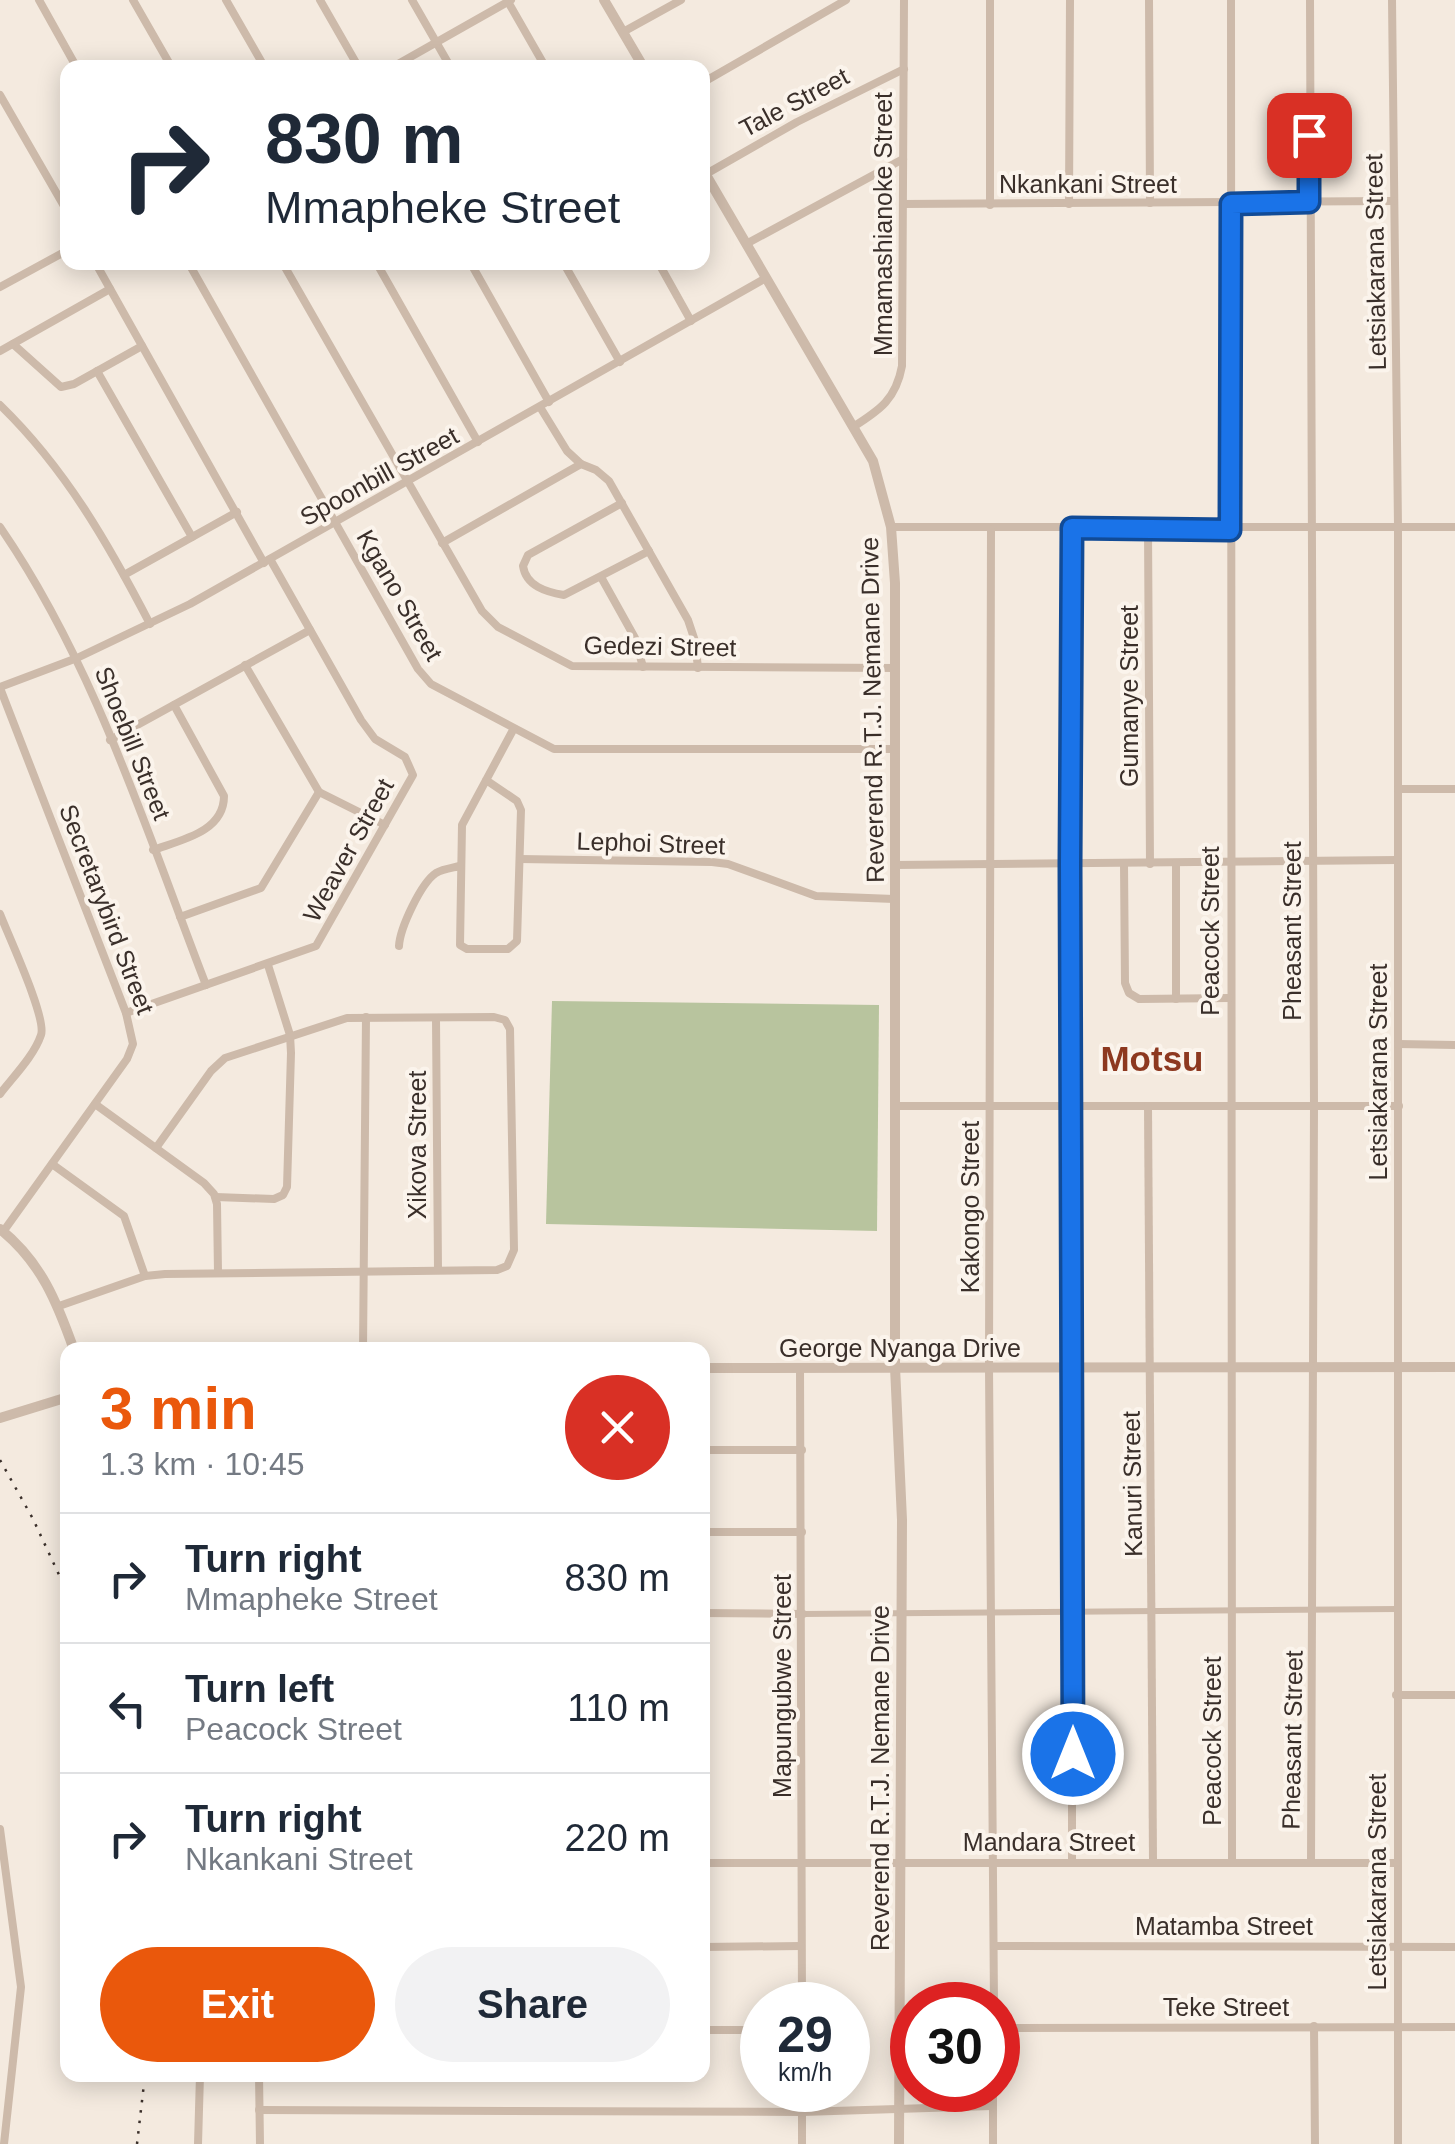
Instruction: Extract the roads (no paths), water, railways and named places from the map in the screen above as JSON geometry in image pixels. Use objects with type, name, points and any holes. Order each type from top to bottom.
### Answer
[{"type":"street","points":[[39,0],[73,60]]},
{"type":"street","points":[[133,0],[167,60]]},
{"type":"street","points":[[226,0],[260,60]]},
{"type":"street","points":[[320,0],[354,60]]},
{"type":"street","points":[[412,0],[446,60]]},
{"type":"street","points":[[604,0],[639,60]]},
{"type":"street","points":[[623,32],[681,0]]},
{"type":"street","points":[[710,78],[846,0]]},
{"type":"street","name":"Mmamashianoke Street","points":[[853,427],[888,402],[898,386],[902,366],[904,0]]},
{"type":"street","points":[[990,0],[990,204]]},
{"type":"street","points":[[1068,204],[1070,0]]},
{"type":"street","points":[[1149,0],[1150,204]]},
{"type":"street","name":"Peacock Street","points":[[1230,0],[1232,1862]]},
{"type":"street","name":"Pheasant Street","points":[[1310,0],[1314,1107],[1311,1861]]},
{"type":"street","name":"Letsiakarana Street","points":[[1392,0],[1398,527],[1398,2144]]},
{"type":"street","points":[[405,60],[509,1],[542,60]]},
{"type":"street","name":"Tale Street","points":[[710,168],[904,70]]},
{"type":"street","points":[[0,95],[60,199]]},
{"type":"street","points":[[746,244],[903,159]]},
{"type":"street","name":"Reverend R.T.J. Nemane Drive","points":[[710,181],[872,461],[891,528],[896,748],[893,1367],[902,1520],[899,1982]]},
{"type":"street","name":"Nkankani Street","points":[[903,204],[1394,201]]},
{"type":"street","points":[[0,287],[60,254]]},
{"type":"street","name":"Weaver Street","points":[[99,270],[368,732],[406,757],[413,769],[410,781],[320,942],[306,952],[126,1013]]},
{"type":"street","name":"Kgano Street","points":[[193,270],[424,679],[513,730],[545,746],[566,750],[896,748]]},
{"type":"street","name":"Gedezi Street","points":[[287,270],[482,611],[498,627],[572,666],[895,668]]},
{"type":"street","points":[[381,270],[478,442]]},
{"type":"street","points":[[474,270],[567,452],[603,476],[622,503],[693,632],[698,668]]},
{"type":"street","points":[[568,270],[620,362]]},
{"type":"street","points":[[663,270],[691,320]]},
{"type":"street","name":"Spoonbill Street","points":[[0,687],[77,658],[150,624],[766,278]]},
{"type":"street","points":[[0,351],[110,289]]},
{"type":"street","points":[[13,344],[61,387],[142,346]]},
{"type":"street","points":[[98,371],[192,537]]},
{"type":"street","points":[[0,405],[71,486],[150,624]]},
{"type":"street","points":[[442,543],[580,464]]},
{"type":"street","points":[[622,503],[535,551],[524,562],[523,570],[529,581],[559,594],[570,593],[648,551]]},
{"type":"street","points":[[124,574],[237,512]]},
{"type":"street","points":[[891,528],[1455,527]]},
{"type":"street","name":"Shoebill Street","points":[[0,528],[30,572],[77,658],[206,985]]},
{"type":"street","points":[[1072,528],[1072,1861]]},
{"type":"street","name":"Gumanye Street","points":[[1148,528],[1150,864]]},
{"type":"street","name":"Kakongo Street","points":[[990,529],[989,1368],[994,1982]]},
{"type":"street","points":[[601,577],[635,638],[643,667]]},
{"type":"street","points":[[110,740],[310,630]]},
{"type":"street","points":[[245,665],[319,792],[384,825]]},
{"type":"street","name":"Secretarybird Street","points":[[0,687],[133,1034],[131,1052],[2,1231]]},
{"type":"street","points":[[154,850],[214,824],[224,804],[224,796],[174,705]]},
{"type":"street","points":[[486,780],[520,805],[517,941],[508,949],[467,949],[460,945],[460,866],[462,825],[486,780],[513,730]]},
{"type":"street","points":[[1398,789],[1455,788]]},
{"type":"street","points":[[180,917],[261,888],[319,792]]},
{"type":"street","name":"Lephoi Street","points":[[520,859],[712,862],[728,864],[816,896],[894,899]]},
{"type":"street","points":[[894,865],[1397,860]]},
{"type":"street","points":[[1124,864],[1126,988],[1131,995],[1139,999],[1229,998]]},
{"type":"street","points":[[1176,864],[1176,1000]]},
{"type":"street","points":[[399,946],[403,928],[430,878],[460,866]]},
{"type":"street","points":[[0,914],[39,1012],[42,1029],[36,1044],[0,1094]]},
{"type":"street","points":[[216,1198],[274,1198],[286,1192],[290,1035],[268,965]]},
{"type":"street","points":[[363,1342],[366,1017]]},
{"type":"street","points":[[59,1306],[145,1276],[502,1268],[511,1262],[514,1250],[510,1029],[505,1020],[494,1017],[366,1017],[330,1022],[290,1035],[220,1061],[156,1148]]},
{"type":"street","name":"Xikova Street","points":[[436,1019],[438,1270]]},
{"type":"street","points":[[1398,1044],[1455,1045]]},
{"type":"street","points":[[96,1104],[204,1183],[216,1198],[218,1272]]},
{"type":"street","points":[[894,1106],[1399,1106]]},
{"type":"street","name":"Kanuri Street","points":[[1148,1106],[1153,1862]]},
{"type":"street","points":[[52,1164],[124,1216],[145,1276]]},
{"type":"street","points":[[2,1231],[35,1262],[59,1306],[71,1342]]},
{"type":"street","name":"George Nyanga Drive","points":[[710,1368],[1455,1367]]},
{"type":"street","name":"Mapungubwe Street","points":[[800,1368],[802,1982]]},
{"type":"street","points":[[0,1418],[60,1399]]},
{"type":"street","points":[[710,1450],[802,1450]]},
{"type":"street","points":[[710,1532],[802,1532]]},
{"type":"street","points":[[710,1613],[1397,1609]]},
{"type":"street","points":[[1396,1694],[1455,1695]]},
{"type":"street","points":[[0,1829],[22,1987],[4,2144]]},
{"type":"street","name":"Mandara Street","points":[[710,1864],[1396,1863]]},
{"type":"street","points":[[710,1947],[801,1946]]},
{"type":"street","name":"Matamba Street","points":[[994,1946],[1455,1947]]},
{"type":"street","points":[[1314,2026],[1315,2144]]},
{"type":"street","name":"Teke Street","points":[[1020,2028],[1455,2028]]},
{"type":"street","points":[[710,2030],[740,2030]]},
{"type":"street","points":[[198,2144],[200,2082]]},
{"type":"street","points":[[259,2082],[260,2144]]},
{"type":"street","points":[[260,2110],[740,2112]]},
{"type":"street","points":[[802,2112],[802,2144]]},
{"type":"street","name":"Reverend R.T.J. Nemane Drive","points":[[898,2112],[899,2144]]},
{"type":"street","points":[[992,2112],[993,2144]]},
{"type":"railway","points":[[0,1460],[60,1577]]},
{"type":"railway","points":[[137,2144],[144,2082]]},
{"type":"district","name":"Motsu","points":[[1152,1059]]}]
